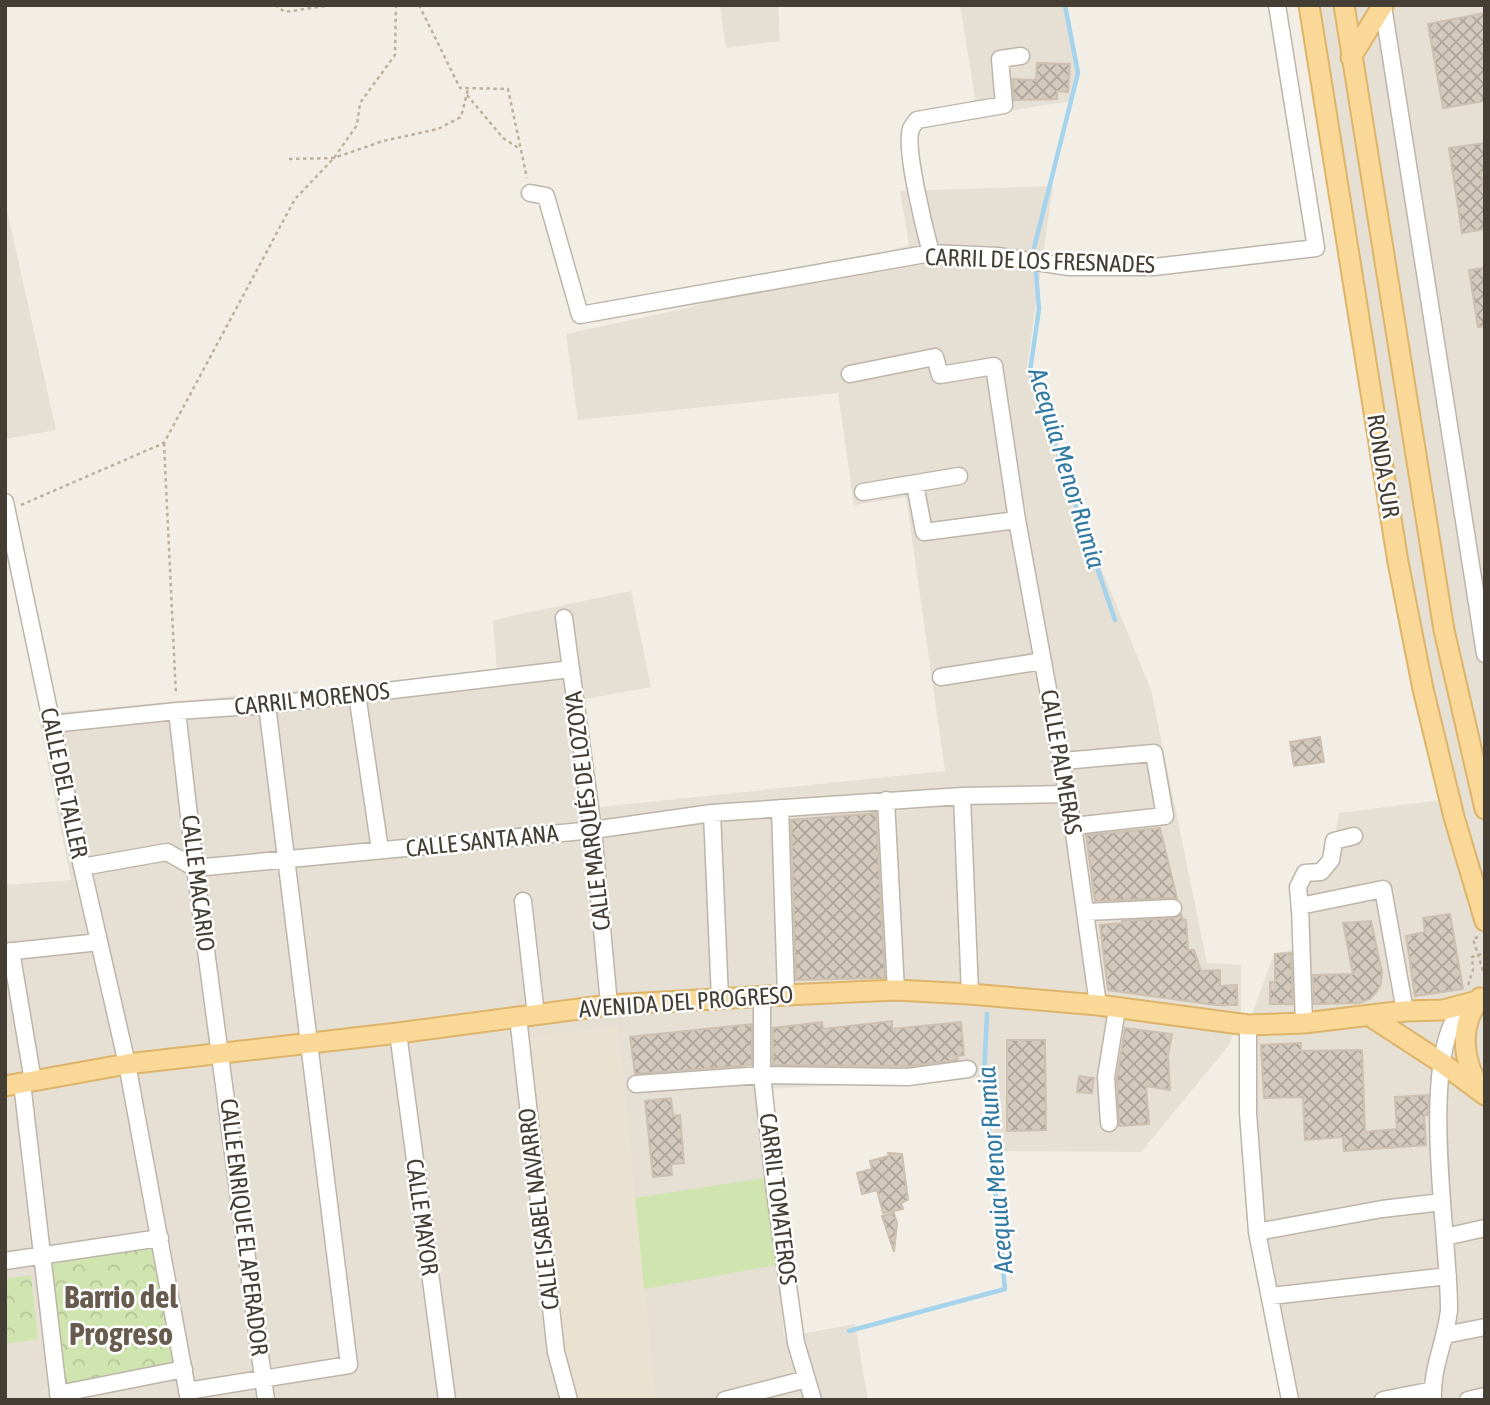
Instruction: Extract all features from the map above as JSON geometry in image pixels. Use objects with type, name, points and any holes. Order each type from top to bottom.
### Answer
[{"type":"main road","name":"RONDA SUR","points":[[1309,5],[1398,562],[1423,689],[1454,817],[1485,921]]},
{"type":"main road","name":"RONDA SUR","points":[[1343,5],[1444,630],[1485,809]]},
{"type":"main road","points":[[1351,57],[1383,6]]},
{"type":"main road","name":"AVENIDA DEL PROGRESO","points":[[20,1083],[127,1064],[609,1005],[762,996],[896,990],[970,994],[1108,1007],[1248,1025],[1304,1023],[1405,1011],[1430,1011],[1475,999]]},
{"type":"main road","points":[[1475,999],[1468,1021],[1465,1049],[1473,1076],[1485,1094]]},
{"type":"main road","points":[[1370,1016],[1485,1094]]},
{"type":"street","name":"CARRIL DE LOS FRESNADES","points":[[530,192],[546,196],[580,315],[931,253],[998,256],[1069,267],[1154,267],[1316,248],[1277,5]]},
{"type":"street","points":[[1383,6],[1485,654]]},
{"type":"street","points":[[931,253],[910,148],[911,130],[918,120],[1004,105],[1000,59],[1021,56]]},
{"type":"street","name":"CALLE PALMERAS","points":[[850,374],[935,357],[940,375],[994,366],[1017,520],[1063,761],[1086,912],[1108,1007],[1108,1123]]},
{"type":"street","points":[[863,492],[959,476]]},
{"type":"street","points":[[915,484],[924,532],[1017,520]]},
{"type":"street","name":"CALLE DEL TALLER","points":[[6,505],[11,556],[52,724],[127,1064],[188,1396]]},
{"type":"street","name":"CALLE MARQUÉS DE LOZOYA","points":[[564,618],[593,830],[609,1005]]},
{"type":"street","points":[[941,677],[1043,661]]},
{"type":"street","name":"CARRIL MORENOS","points":[[52,724],[267,705],[570,669]]},
{"type":"street","points":[[357,695],[380,850]]},
{"type":"street","points":[[188,1396],[349,1365],[310,1043],[283,860],[267,705]]},
{"type":"street","name":"CALLE MACARIO","points":[[177,711],[195,868],[221,1054]]},
{"type":"street","points":[[1063,761],[1154,753],[1166,816],[1073,826]]},
{"type":"street","name":"CALLE SANTA ANA","points":[[195,868],[593,830],[712,813],[886,800],[1068,794]]},
{"type":"street","points":[[962,796],[970,994]]},
{"type":"street","points":[[886,800],[896,990]]},
{"type":"street","points":[[780,808],[786,995]]},
{"type":"street","points":[[712,813],[720,999]]},
{"type":"street","points":[[1304,1023],[1298,887],[1305,873],[1321,872],[1331,860],[1335,841],[1354,836]]},
{"type":"street","points":[[82,867],[167,852],[195,868]]},
{"type":"street","points":[[1300,909],[1383,889],[1405,1011]]},
{"type":"street","name":"CALLE ISABEL NAVARRO","points":[[523,901],[527,1016],[555,1339],[569,1400]]},
{"type":"street","points":[[1086,912],[1173,908]]},
{"type":"street","points":[[99,942],[8,952],[20,1083],[58,1397],[184,1369]]},
{"type":"street","name":"CARRIL TOMATEROS","points":[[762,996],[762,1075],[775,1192],[796,1343],[813,1400]]},
{"type":"street","points":[[1382,1400],[1433,1395],[1436,1365],[1449,1310],[1438,1105],[1442,1063],[1454,1018],[1475,999]]},
{"type":"street","points":[[1248,1025],[1248,1113],[1257,1232],[1290,1400]]},
{"type":"street","name":"CALLE MAYOR","points":[[397,1033],[447,1400]]},
{"type":"street","name":"CALLE ENRIQUE EL APERADOR","points":[[221,1054],[266,1400]]},
{"type":"street","points":[[636,1084],[762,1075],[908,1077],[968,1069]]},
{"type":"street","points":[[1257,1232],[1381,1209],[1442,1202]]},
{"type":"street","points":[[1445,1237],[1485,1228]]},
{"type":"street","points":[[5,1261],[160,1238]]},
{"type":"street","points":[[1271,1296],[1448,1276]]},
{"type":"street","points":[[1445,1335],[1485,1327]]},
{"type":"street","points":[[725,1400],[807,1379]]},
{"type":"street","points":[[1468,1400],[1485,1396]]},
{"type":"path","points":[[275,5],[285,12],[331,5]]},
{"type":"path","points":[[177,711],[164,443],[295,199],[334,158],[358,125],[360,103],[395,55],[396,5]]},
{"type":"path","points":[[419,5],[460,88],[508,89],[530,192]]},
{"type":"path","points":[[289,159],[334,158],[383,141],[438,129],[461,117],[468,89]]},
{"type":"path","points":[[467,95],[503,138],[520,149]]},
{"type":"path","points":[[6,505],[23,504],[164,443]]},
{"type":"path","points":[[1472,939],[1485,977]]},
{"type":"shaded area","points":[[720,5],[778,5],[780,41],[726,48]]},
{"type":"shaded area","points":[[960,5],[1065,5],[1078,73],[1071,101],[978,116]]},
{"type":"shaded area","points":[[1309,5],[1485,5],[1485,1400],[1290,1400],[1257,1232],[1248,1025],[1274,954],[1301,948],[1298,887],[1321,872],[1334,841],[1339,813],[1449,799]]},
{"type":"shaded area","points":[[1053,186],[1027,366],[1079,514],[1151,690],[1207,963],[1241,965],[1241,1010],[1230,1044],[1141,1152],[994,1151],[990,1077],[765,1089],[784,1337],[855,1324],[868,1400],[5,1400],[5,885],[71,880],[38,714],[497,672],[493,620],[631,591],[651,687],[585,699],[600,807],[945,771],[906,497],[854,505],[838,393],[578,420],[566,334],[683,309],[909,245],[900,191]]},
{"type":"shaded area","points":[[5,202],[56,430],[5,439]]},
{"type":"shaded area","points":[[618,1026],[656,1400],[569,1400],[521,1038]]},
{"type":"green space","points":[[764,1178],[777,1265],[644,1289],[635,1198]]},
{"type":"green space","points":[[160,1238],[184,1369],[58,1394],[41,1256]]},
{"type":"green space","points":[[31,1275],[38,1339],[5,1344],[5,1279]]},
{"type":"building","points":[[1485,13],[1485,101],[1443,108],[1428,24]]},
{"type":"building","points":[[1037,63],[1070,64],[1068,92],[1057,91],[1057,99],[1014,100],[1012,79],[1036,80]]},
{"type":"building","points":[[1485,143],[1485,171],[1481,172],[1485,197],[1485,229],[1462,233],[1449,148]]},
{"type":"building","points":[[1485,268],[1485,326],[1478,327],[1469,270]]},
{"type":"building","points":[[1320,737],[1324,762],[1294,766],[1290,742]]},
{"type":"building","points":[[876,813],[885,978],[796,980],[791,820]]},
{"type":"building","points":[[1160,828],[1177,898],[1095,901],[1086,835]]},
{"type":"building","points":[[1181,914],[1183,920],[1186,920],[1188,950],[1194,950],[1201,971],[1220,970],[1220,986],[1237,985],[1237,1005],[1216,1005],[1108,990],[1100,925],[1173,918]]},
{"type":"building","points":[[1450,914],[1463,989],[1415,996],[1406,936],[1425,932],[1423,918]]},
{"type":"building","points":[[1371,921],[1382,972],[1377,991],[1370,999],[1359,1003],[1314,1004],[1313,975],[1353,974],[1343,923]]},
{"type":"building","points":[[1291,953],[1293,1004],[1270,1004],[1270,982],[1275,982],[1275,954]]},
{"type":"building","points":[[892,1021],[892,1029],[961,1022],[964,1055],[957,1056],[958,1060],[910,1066],[773,1065],[773,1028],[822,1022],[823,1029]]},
{"type":"building","points":[[752,1024],[752,1065],[635,1074],[630,1037]]},
{"type":"building","points":[[1125,1028],[1172,1034],[1168,1055],[1170,1090],[1146,1086],[1149,1124],[1119,1126],[1117,1078]]},
{"type":"building","points":[[1007,1040],[1045,1040],[1046,1130],[1007,1131]]},
{"type":"building","points":[[1301,1043],[1301,1051],[1362,1050],[1365,1132],[1397,1129],[1395,1097],[1429,1095],[1428,1115],[1424,1115],[1426,1145],[1344,1151],[1343,1137],[1305,1140],[1303,1097],[1264,1098],[1261,1045]]},
{"type":"building","points":[[1079,1076],[1094,1078],[1092,1093],[1077,1092]]},
{"type":"building","points":[[671,1098],[673,1116],[680,1115],[684,1163],[671,1164],[672,1175],[653,1177],[645,1101]]},
{"type":"building","points":[[888,1153],[902,1154],[908,1200],[901,1203],[903,1209],[883,1213],[877,1190],[862,1194],[857,1173],[872,1169],[870,1161],[889,1156]]},
{"type":"building","points":[[894,1213],[897,1223],[894,1252],[882,1216]]},
{"type":"waterway","name":"Acequia Menor Rumia","points":[[1034,248],[1078,73],[1065,5]]},
{"type":"waterway","name":"Acequia Menor Rumia","points":[[1036,273],[1039,309],[1030,371],[1115,620]]},
{"type":"waterway","name":"Acequia Menor Rumia","points":[[849,1331],[1005,1289],[984,1077],[987,1014]]},
{"type":"district","name":"Barrio del Progreso","points":[[121,1316]]}]
